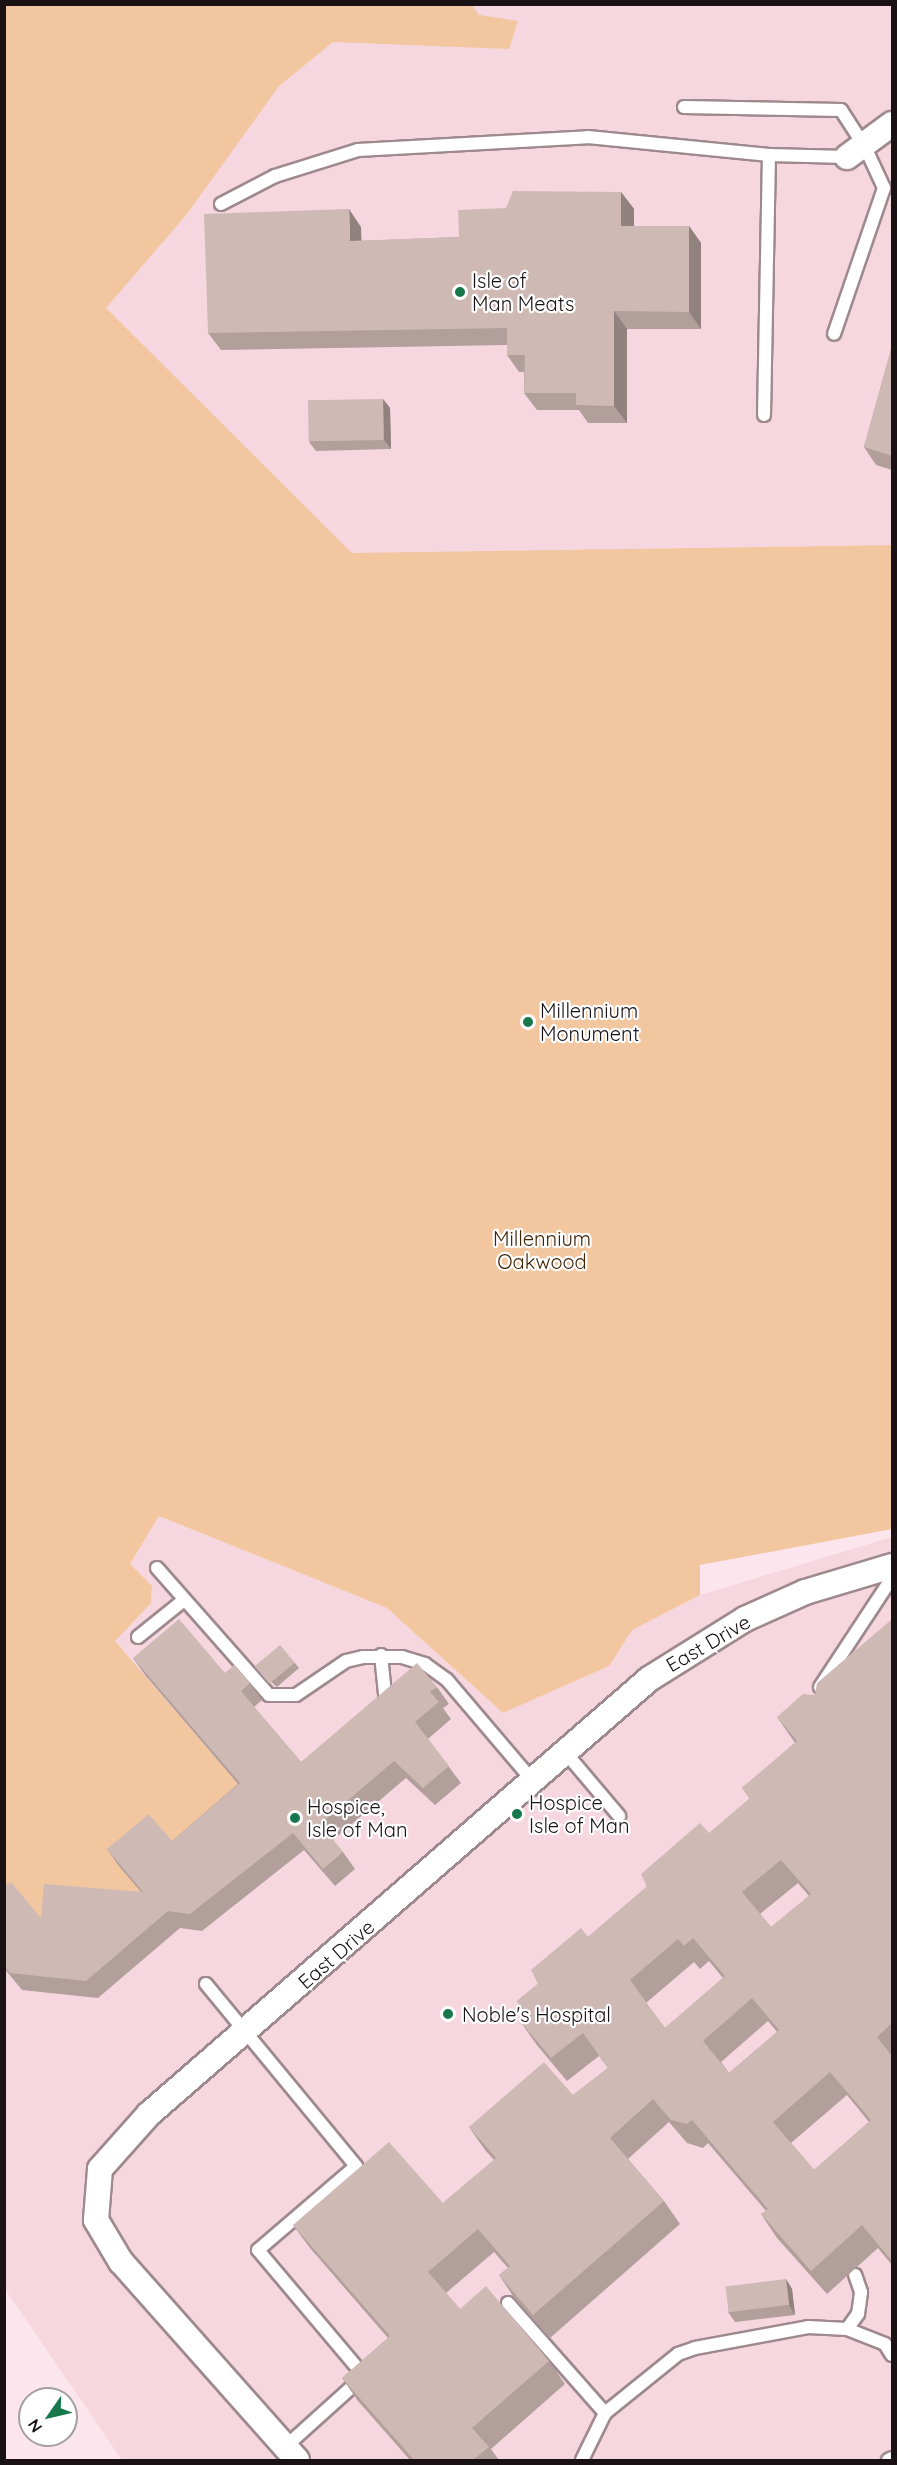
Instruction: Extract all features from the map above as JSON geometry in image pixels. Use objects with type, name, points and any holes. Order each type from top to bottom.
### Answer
[{"type":"street","points":[[856,152],[892,124]]},
{"type":"street","name":"East Drive","points":[[291,2454],[120,2262],[96,2220],[94,2190],[114,2149],[532,1780],[686,1651],[805,1592],[892,1566]]},
{"type":"lane","points":[[684,107],[841,110],[856,152],[884,188],[834,334]]},
{"type":"lane","points":[[221,204],[275,176],[358,150],[588,136],[769,155],[856,152]]},
{"type":"lane","points":[[764,415],[769,155]]},
{"type":"lane","points":[[157,1568],[269,1695],[297,1695],[346,1661],[381,1655],[425,1664],[447,1680],[532,1780]]},
{"type":"lane","points":[[824,1704],[819,1688],[892,1578]]},
{"type":"lane","points":[[138,1637],[184,1600]]},
{"type":"lane","points":[[381,1655],[386,1703]]},
{"type":"lane","points":[[565,1752],[619,1816]]},
{"type":"lane","points":[[206,1984],[356,2166],[258,2250],[364,2376],[291,2454]]},
{"type":"lane","points":[[847,2329],[858,2314],[861,2292],[855,2275]]},
{"type":"lane","points":[[508,2303],[605,2413]]},
{"type":"lane","points":[[582,2460],[605,2413],[678,2354],[808,2327],[847,2329],[885,2344],[892,2355]]},
{"type":"lane","points":[[888,2460],[892,2458]]},
{"type":"shaded area","points":[[286,5],[892,5],[892,545],[352,554],[106,309]]},
{"type":"shaded area","name":"Noble's Hospital","points":[[159,1516],[387,1608],[503,1713],[608,1666],[632,1630],[700,1595],[892,1537],[892,2460],[122,2460],[78,2396],[78,2387],[72,2387],[5,2289],[4,1740],[105,1606]]},
{"type":"green space","name":"Millennium Oakwood","points":[[471,4],[479,15],[518,21],[509,49],[333,42],[279,86],[187,214],[106,308],[352,553],[892,545],[892,1529],[700,1565],[700,1595],[632,1630],[609,1666],[503,1713],[387,1608],[159,1516],[130,1564],[152,1586],[151,1603],[115,1641],[252,1800],[142,1893],[53,1935],[4,1914],[4,5]]},
{"type":"building","name":"Isle of Man Meats","points":[[513,191],[621,192],[621,226],[689,226],[689,312],[614,311],[614,406],[576,405],[576,393],[524,393],[525,355],[507,355],[507,328],[208,333],[204,214],[349,209],[350,241],[459,237],[458,210],[506,208]]},
{"type":"building","points":[[892,346],[892,456],[864,447]]},
{"type":"building","points":[[383,399],[384,440],[309,441],[308,400]]},
{"type":"building","name":"Hospice, Isle of Man","points":[[179,1619],[225,1673],[234,1665],[250,1683],[241,1691],[301,1762],[417,1663],[437,1687],[430,1692],[439,1702],[415,1722],[449,1766],[423,1788],[394,1761],[320,1824],[343,1852],[323,1869],[293,1833],[190,1914],[168,1911],[86,1981],[10,1973],[4,1966],[4,1887],[11,1882],[41,1918],[44,1884],[143,1892],[107,1849],[149,1814],[172,1841],[240,1783],[133,1658]]},
{"type":"building","name":"Noble's Hospital","points":[[892,1621],[892,2023],[877,2037],[892,2056],[892,2261],[862,2225],[811,2271],[761,2214],[768,2209],[692,2120],[687,2124],[671,2120],[653,2099],[610,2138],[664,2201],[533,2315],[499,2275],[510,2266],[478,2229],[428,2272],[460,2309],[486,2286],[549,2361],[472,2428],[489,2447],[473,2460],[414,2460],[342,2378],[390,2336],[293,2225],[389,2142],[443,2203],[496,2158],[469,2127],[544,2062],[573,2095],[608,2068],[583,2033],[551,2058],[520,2021],[528,2014],[517,2001],[538,1984],[531,1970],[581,1928],[588,1937],[647,1887],[641,1874],[700,1823],[709,1833],[750,1798],[742,1788],[797,1741],[777,1717],[803,1694],[815,1695],[817,1683]],"holes":[[[781,1860],[811,1894],[771,1927],[742,1892]],[[693,1938],[725,1976],[665,2028],[630,1980],[678,1939],[684,1946]],[[752,1998],[779,2030],[729,2073],[703,2041]],[[830,2072],[871,2120],[814,2170],[773,2122]]]},
{"type":"building","points":[[280,1645],[295,1663],[270,1684],[255,1666]]},
{"type":"building","points":[[786,2279],[789,2305],[729,2312],[725,2286]]},
{"type":"place","name":"Isle of Man Meats","points":[[460,292]]},
{"type":"place","name":"Millennium Monument","points":[[528,1022]]},
{"type":"place","name":"Hospice Isle of Man","points":[[517,1814]]},
{"type":"place","name":"Hospice, Isle of Man","points":[[295,1818]]},
{"type":"place","name":"Noble's Hospital","points":[[448,2014]]}]
